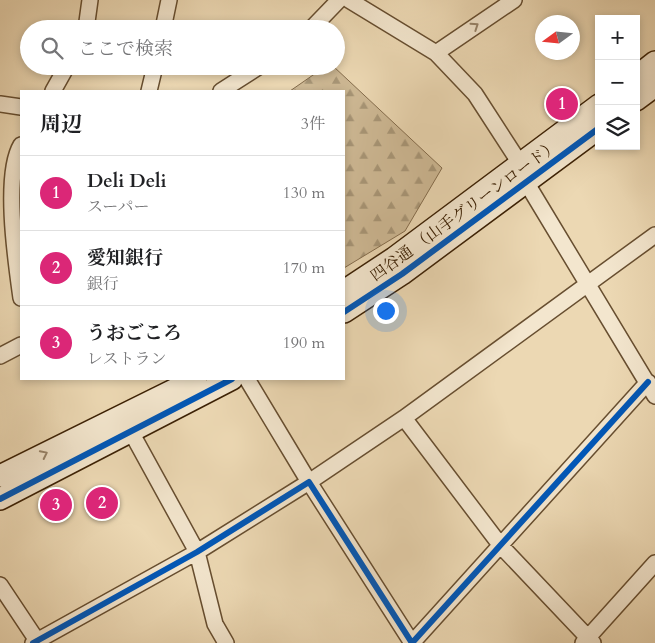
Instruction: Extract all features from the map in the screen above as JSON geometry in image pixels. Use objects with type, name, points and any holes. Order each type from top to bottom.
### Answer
[{"type":"street","points":[[87,20],[90,0]]},
{"type":"street","points":[[164,20],[169,0]]},
{"type":"street","points":[[320,20],[339,0]]},
{"type":"street","points":[[349,0],[436,53],[474,94],[524,173],[655,396]]},
{"type":"street","points":[[436,53],[514,0]]},
{"type":"street","points":[[640,74],[655,62]]},
{"type":"street","points":[[54,90],[62,75]]},
{"type":"street","points":[[149,90],[153,75]]},
{"type":"street","points":[[223,90],[246,75]]},
{"type":"street","points":[[640,97],[655,86]]},
{"type":"street","points":[[0,104],[20,107]]},
{"type":"street","points":[[345,290],[524,173],[595,109]]},
{"type":"street","name":"四谷通 （山手グリーンロード）","points":[[345,311],[402,274],[524,173],[595,130]]},
{"type":"street","points":[[20,148],[13,172],[12,225],[20,290]]},
{"type":"street","points":[[0,585],[41,640],[197,552],[309,482],[404,418],[655,235]]},
{"type":"street","points":[[0,356],[20,346]]},
{"type":"street","points":[[0,476],[194,380]]},
{"type":"street","points":[[0,500],[130,430],[230,380]]},
{"type":"street","points":[[248,380],[309,482],[412,643],[502,546],[648,382]]},
{"type":"street","points":[[404,418],[502,546],[588,641],[655,563]]},
{"type":"street","points":[[130,430],[197,552],[215,624],[226,643]]},
{"type":"green space","points":[[313,75],[343,75],[442,168],[405,231],[345,267],[345,90],[291,90]]},
{"type":"cycle path","points":[[345,311],[402,274],[595,131]]},
{"type":"cycle path","points":[[0,499],[230,380]]},
{"type":"cycle path","points":[[33,643],[197,552],[309,482],[412,643],[648,382]]},
{"type":"place","name":"Deli Deli","points":[[562,104]]},
{"type":"place","name":"愛知銀行","points":[[102,503]]},
{"type":"place","name":"うおごころ","points":[[56,505]]}]
